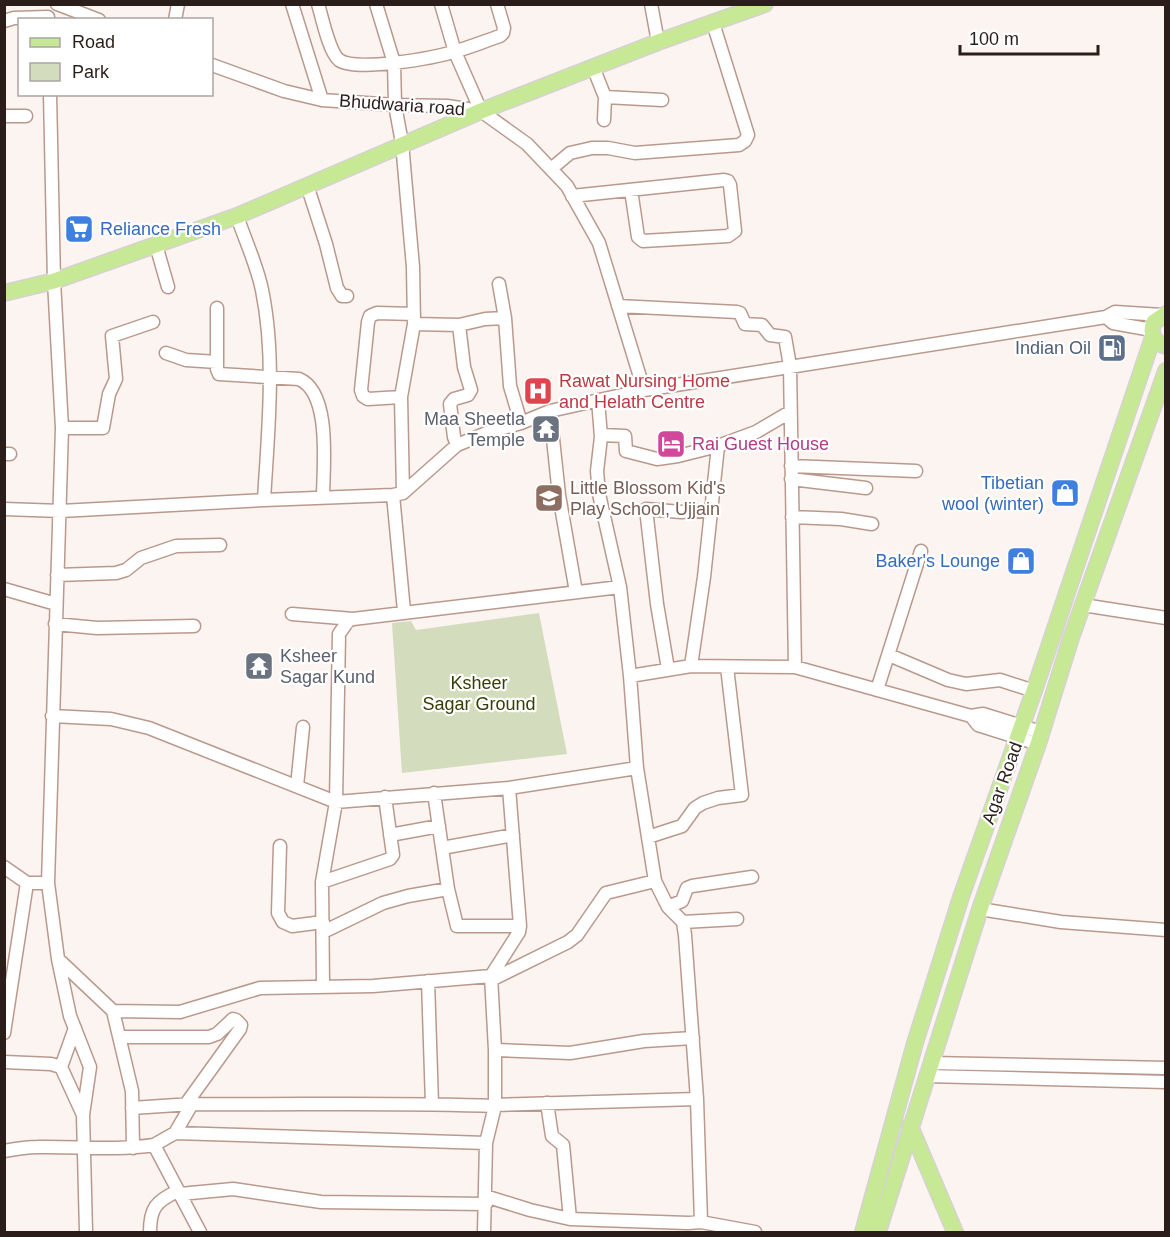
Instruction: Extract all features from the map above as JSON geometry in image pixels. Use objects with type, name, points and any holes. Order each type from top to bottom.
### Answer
[{"type":"main road","points":[[4,293],[54,281],[237,216],[402,143],[481,111],[658,42],[765,4]]},
{"type":"main road","name":"Agar Road","points":[[863,1233],[919,1031],[961,897],[1157,338],[1154,322],[1164,311]]},
{"type":"main road","points":[[878,1233],[980,909],[1083,605],[1166,371]]},
{"type":"main road","points":[[910,1126],[955,1233]]},
{"type":"street","points":[[57,4],[94,18]]},
{"type":"street","points":[[292,4],[322,100]]},
{"type":"street","points":[[318,4],[333,54],[340,61],[352,64],[394,63],[455,52],[503,33],[504,28],[497,4]]},
{"type":"street","points":[[376,4],[394,63],[395,105],[402,143],[413,267],[414,319],[401,398],[398,494],[404,611]]},
{"type":"street","points":[[441,4],[455,52],[481,111]]},
{"type":"street","points":[[651,4],[658,42]]},
{"type":"street","points":[[4,21],[49,14]]},
{"type":"street","points":[[551,169],[570,153],[592,148],[608,148],[635,153],[739,145],[745,141],[748,135],[713,23]]},
{"type":"street","name":"Bhudwaria road","points":[[213,65],[284,91],[322,100],[447,106],[481,111],[527,144],[567,186],[599,243],[644,390]]},
{"type":"street","points":[[593,67],[605,97],[604,120]]},
{"type":"street","points":[[50,96],[54,281],[62,428],[48,883],[58,959],[70,1016],[90,1066],[83,1114],[86,1233]]},
{"type":"street","points":[[605,97],[662,100]]},
{"type":"street","points":[[4,116],[26,116]]},
{"type":"street","points":[[572,196],[631,190],[728,181],[735,231],[728,236],[644,241],[638,237],[631,190]]},
{"type":"street","points":[[307,185],[337,288],[342,296],[347,296]]},
{"type":"street","points":[[237,216],[262,288],[268,326],[269,406],[264,500]]},
{"type":"street","points":[[156,245],[168,287]]},
{"type":"street","points":[[499,285],[505,318],[510,386],[521,423]]},
{"type":"street","points":[[618,306],[739,312],[744,324],[762,325],[770,335],[785,337],[790,366],[795,667]]},
{"type":"street","points":[[217,308],[217,362],[218,371],[222,375],[303,380],[319,404],[323,417],[323,498]]},
{"type":"street","points":[[4,510],[61,511],[398,494],[457,445],[550,411],[644,390],[1106,317],[1115,312],[1164,311]]},
{"type":"street","points":[[401,398],[368,399],[363,396],[361,390],[368,322],[372,314],[459,325],[485,319],[505,318]]},
{"type":"street","points":[[1106,317],[1113,323],[1157,338]]},
{"type":"street","points":[[62,428],[103,428],[109,394],[116,379],[112,336],[153,322]]},
{"type":"street","points":[[457,445],[450,404],[454,399],[468,395],[471,390],[464,367],[459,325]]},
{"type":"street","points":[[166,353],[186,360],[217,362]]},
{"type":"street","points":[[598,400],[601,435],[597,471],[599,494],[620,587],[637,768],[648,837],[656,881],[668,907],[683,922],[697,1099],[700,1222]]},
{"type":"street","points":[[550,411],[559,495],[576,592]]},
{"type":"street","points":[[601,435],[624,436],[627,451],[657,459],[718,446],[756,432],[790,412]]},
{"type":"street","points":[[691,666],[704,577],[718,446]]},
{"type":"street","points":[[791,472],[916,471]]},
{"type":"street","points":[[791,472],[866,488]]},
{"type":"street","points":[[668,669],[657,604],[646,509],[681,512],[711,510]]},
{"type":"street","points":[[792,517],[841,519],[872,524]]},
{"type":"street","points":[[57,575],[116,573],[126,570],[141,558],[176,546],[220,545]]},
{"type":"street","points":[[876,690],[921,551]]},
{"type":"street","points":[[292,614],[353,619],[404,611],[620,587]]},
{"type":"street","points":[[4,590],[56,604]]},
{"type":"street","points":[[1083,605],[1166,618]]},
{"type":"street","points":[[323,986],[322,882],[336,802],[339,634],[348,621],[353,619]]},
{"type":"street","points":[[55,624],[97,628],[194,626]]},
{"type":"street","points":[[889,655],[948,680],[966,684],[1000,680],[1034,691]]},
{"type":"street","points":[[630,676],[691,666],[795,667],[971,716],[978,725],[1039,738]]},
{"type":"street","points":[[648,837],[682,826],[695,808],[703,803],[718,798],[742,795],[727,667]]},
{"type":"street","points":[[52,716],[111,719],[149,728],[336,802],[509,788],[637,768]]},
{"type":"street","points":[[297,786],[303,727]]},
{"type":"street","points":[[484,1233],[486,1143],[495,1106],[491,978],[519,932],[520,926],[509,788]]},
{"type":"street","points":[[434,793],[448,889],[457,926],[520,926]]},
{"type":"street","points":[[322,882],[390,859],[393,855],[386,797]]},
{"type":"street","points":[[390,835],[439,826]]},
{"type":"street","points":[[442,849],[513,835]]},
{"type":"street","points":[[280,846],[278,913],[283,922],[292,926],[323,927],[383,903],[448,889]]},
{"type":"street","points":[[4,867],[27,883],[48,883]]},
{"type":"street","points":[[668,907],[682,901],[687,888],[692,886],[752,877]]},
{"type":"street","points":[[113,1011],[180,1012],[260,988],[373,986],[491,978],[568,942],[578,935],[606,893],[656,881]]},
{"type":"street","points":[[4,1033],[27,883]]},
{"type":"street","points":[[980,909],[1061,922],[1166,930]]},
{"type":"street","points":[[683,922],[737,919]]},
{"type":"street","points":[[58,959],[113,1011],[132,1091],[133,1148]]},
{"type":"street","points":[[428,981],[432,1104]]},
{"type":"street","points":[[119,1037],[201,1038],[218,1034],[230,1022],[236,1020],[241,1025],[189,1104],[175,1133]]},
{"type":"street","points":[[75,1028],[61,1067],[83,1114]]},
{"type":"street","points":[[495,1050],[570,1053],[644,1041],[693,1038]]},
{"type":"street","points":[[4,1062],[51,1064],[61,1067]]},
{"type":"street","points":[[1133,1067],[1134,1081]]},
{"type":"street","points":[[928,1069],[1166,1068]]},
{"type":"street","points":[[928,1069],[1166,1082]]},
{"type":"street","points":[[132,1108],[189,1104],[495,1106],[697,1099]]},
{"type":"street","points":[[548,1103],[552,1136],[563,1145],[570,1219]]},
{"type":"street","points":[[4,1151],[36,1147],[133,1148],[154,1145],[175,1133],[486,1143]]},
{"type":"street","points":[[154,1145],[200,1233]]},
{"type":"street","points":[[150,1233],[152,1213],[158,1203],[179,1193],[233,1189],[321,1202],[485,1200],[570,1219],[700,1222],[755,1233]]},
{"type":"green space","name":"Ksheer Sagar Ground","points":[[539,613],[567,754],[402,773],[392,623],[411,621],[416,630]]},
{"type":"place","name":"Reliance Fresh","points":[[79,229]]},
{"type":"place","name":"Indian Oil","points":[[1112,348]]},
{"type":"place","name":"Rawat Nursing Home and Helath Centre","points":[[538,391]]},
{"type":"place","name":"Maa Sheetla Temple","points":[[546,429]]},
{"type":"place","name":"Rai Guest House","points":[[671,444]]},
{"type":"place","name":"Tibetian wool (winter)","points":[[1065,493]]},
{"type":"place","name":"Little Blossom Kid's Play School, Ujjain","points":[[549,498]]},
{"type":"place","name":"Baker's Lounge","points":[[1021,561]]},
{"type":"place","name":"Ksheer Sagar Kund","points":[[259,666]]}]
